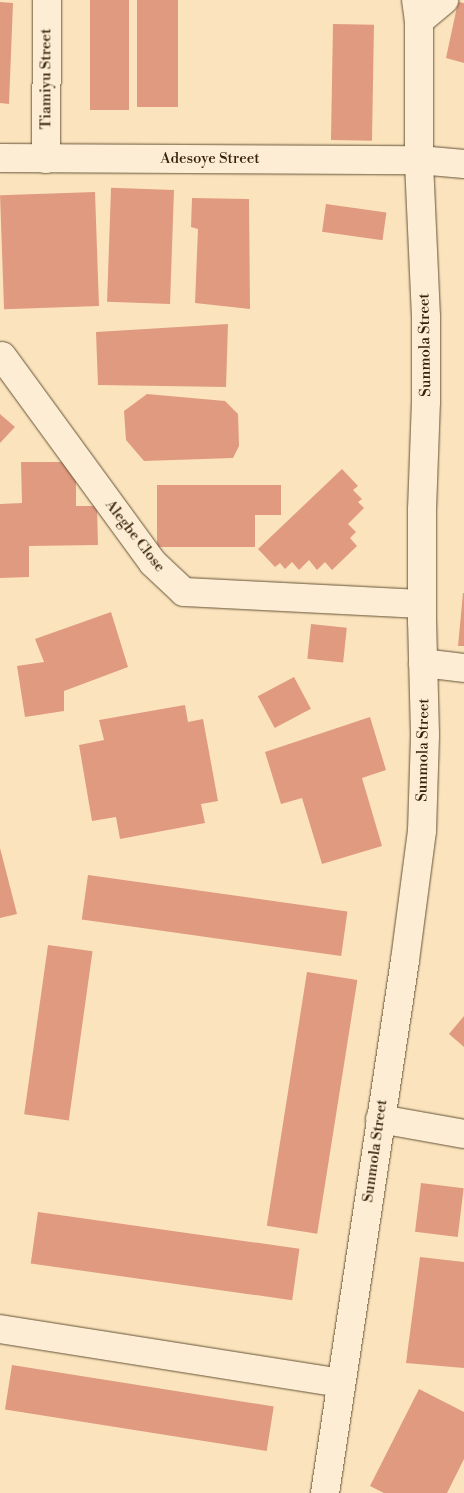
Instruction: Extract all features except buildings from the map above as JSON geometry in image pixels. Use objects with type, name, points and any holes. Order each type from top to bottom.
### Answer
[{"type":"street","name":"Tiamiyu Street","points":[[46,159],[47,0]]},
{"type":"street","points":[[417,10],[444,0]]},
{"type":"street","name":"Sunmola Street","points":[[325,1493],[405,960],[422,831],[425,734],[422,510],[426,402],[426,317],[419,160],[417,10]]},
{"type":"street","name":"Adesoye Street","points":[[0,158],[419,160],[464,164]]},
{"type":"street","name":"Alegbe Close","points":[[2,356],[153,563],[184,592],[422,604]]},
{"type":"street","points":[[423,663],[464,668]]},
{"type":"street","points":[[380,1119],[464,1134]]},
{"type":"street","points":[[0,1329],[341,1383]]}]
